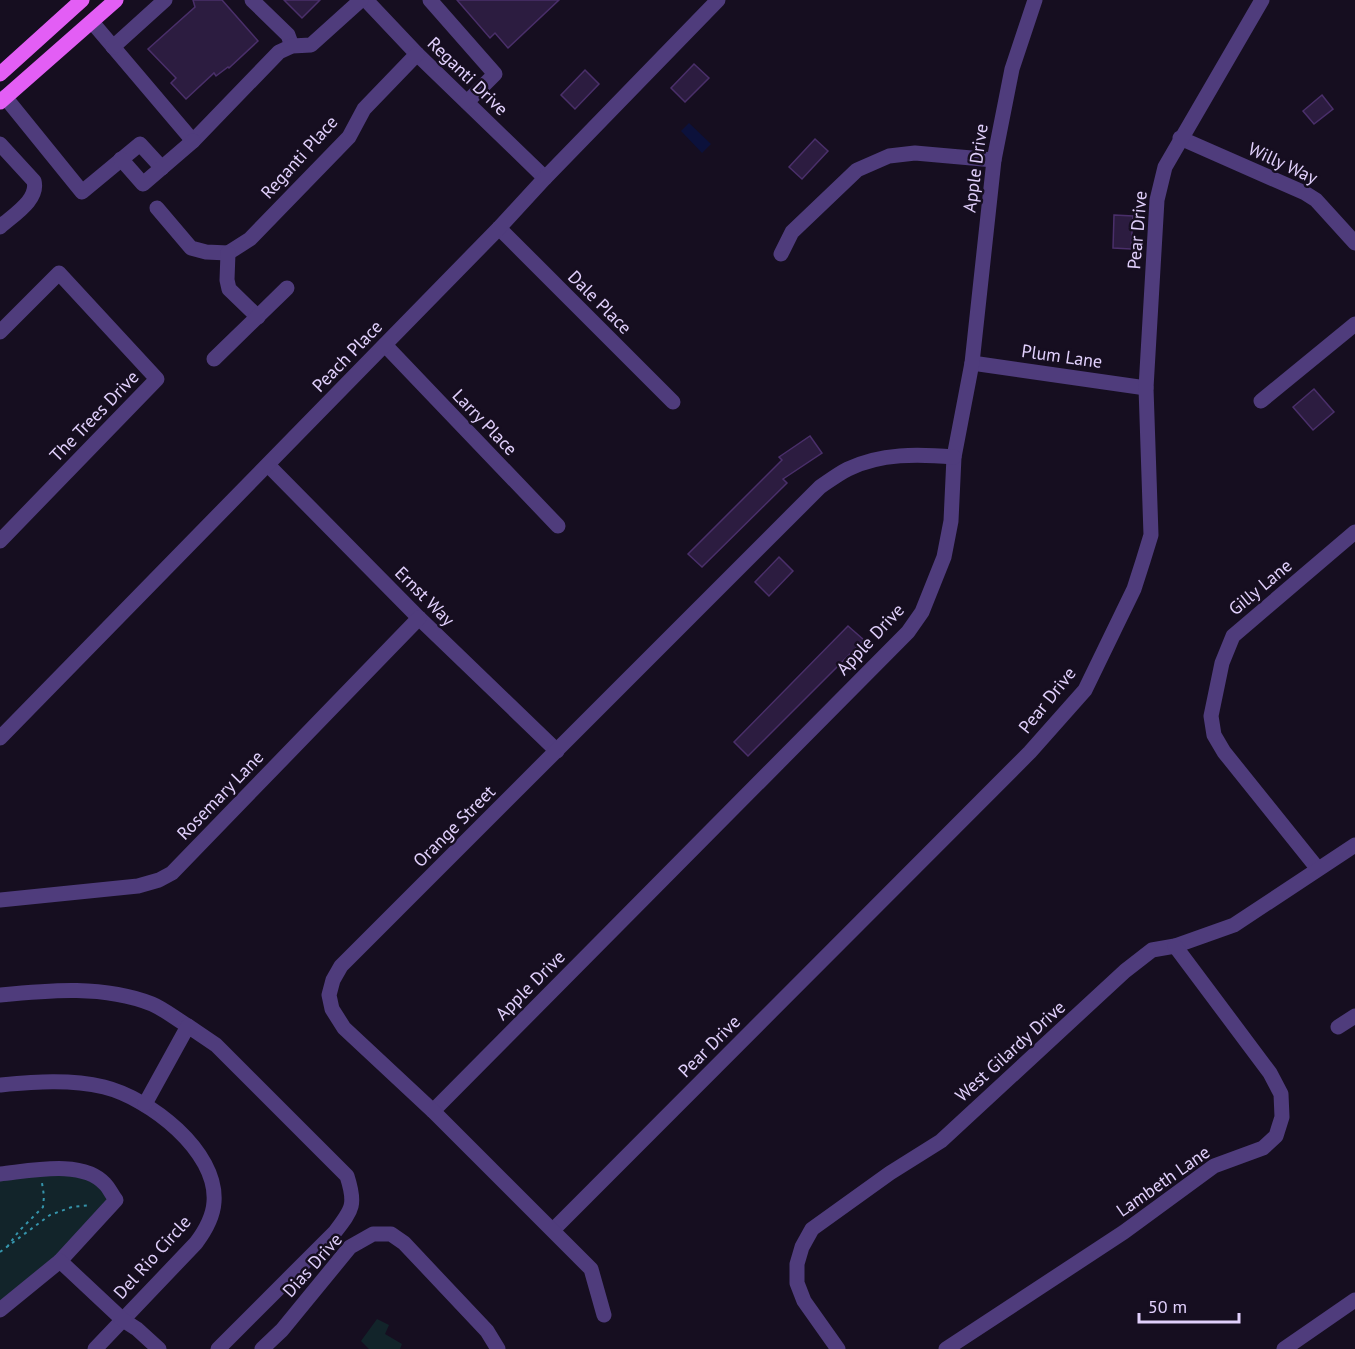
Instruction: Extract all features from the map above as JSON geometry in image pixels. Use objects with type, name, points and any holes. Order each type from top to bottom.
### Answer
[{"type":"main road","points":[[1,72],[82,0]]},
{"type":"main road","points":[[2,100],[116,0]]},
{"type":"street","points":[[113,46],[165,0]]},
{"type":"street","points":[[252,0],[288,35],[292,46]]},
{"type":"street","points":[[121,159],[143,184],[193,141],[279,52],[292,46],[310,45],[361,0]]},
{"type":"street","name":"Reganti Drive","points":[[366,0],[417,54],[545,178]]},
{"type":"street","points":[[430,0],[495,74],[467,102]]},
{"type":"street","name":"Peach Place","points":[[0,738],[499,228],[718,0]]},
{"type":"street","name":"Apple Drive","points":[[433,1111],[908,632],[922,612],[944,557],[951,520],[954,457],[972,363],[994,160],[1012,69],[1035,0]]},
{"type":"street","name":"Pear Drive","points":[[554,1230],[1030,752],[1084,690],[1134,589],[1151,535],[1146,388],[1157,200],[1165,167],[1262,0]]},
{"type":"street","points":[[92,22],[193,141]]},
{"type":"street","name":"Reganti Place","points":[[228,253],[250,239],[349,137],[364,108],[417,54]]},
{"type":"street","points":[[2,100],[82,192],[140,144],[162,168]]},
{"type":"street","name":"Willy Way","points":[[1180,138],[1305,193],[1316,200],[1355,243]]},
{"type":"street","points":[[0,144],[34,181],[36,188],[33,196],[0,227]]},
{"type":"street","points":[[781,254],[792,232],[857,170],[889,156],[915,153],[994,160]]},
{"type":"street","points":[[157,208],[191,248],[206,252],[228,253],[229,289],[258,316]]},
{"type":"street","name":"Dale Place","points":[[499,228],[673,402]]},
{"type":"street","name":"The Trees Drive","points":[[0,332],[59,273],[158,378],[0,541]]},
{"type":"street","points":[[214,359],[287,288]]},
{"type":"street","points":[[1261,402],[1355,324]]},
{"type":"street","name":"Larry Place","points":[[385,345],[558,526]]},
{"type":"street","name":"Plum Lane","points":[[972,363],[1146,388]]},
{"type":"street","name":"Orange Street","points":[[604,1315],[591,1269],[433,1111],[344,1028],[332,1009],[329,994],[333,980],[341,966],[820,487],[848,469],[886,457],[915,454],[954,457]]},
{"type":"street","name":"Ernst Way","points":[[268,465],[419,618],[557,751]]},
{"type":"street","name":"Gilly Lane","points":[[1318,869],[1224,752],[1215,735],[1212,716],[1222,663],[1233,636],[1355,532]]},
{"type":"street","name":"Rosemary Lane","points":[[0,900],[138,886],[159,880],[172,873],[419,618]]},
{"type":"street","name":"West Gilardy Drive","points":[[838,1349],[804,1301],[797,1283],[797,1264],[802,1247],[812,1229],[890,1173],[941,1141],[1125,971],[1152,950],[1175,946],[1234,925],[1355,845]]},
{"type":"street","name":"Lambeth Lane","points":[[946,1349],[1124,1232],[1214,1166],[1263,1148],[1276,1136],[1282,1117],[1281,1094],[1270,1073],[1175,946]]},
{"type":"street","points":[[0,995],[82,990],[114,994],[153,1004],[216,1045],[347,1176],[353,1195],[350,1213],[335,1232],[218,1349]]},
{"type":"street","points":[[1338,1027],[1355,1016]]},
{"type":"street","points":[[145,1104],[188,1026]]},
{"type":"street","name":"Del Rio Circle","points":[[0,1085],[52,1081],[79,1082],[117,1091],[145,1104],[182,1134],[202,1157],[209,1175],[214,1200],[212,1214],[196,1243],[94,1349]]},
{"type":"street","points":[[0,1174],[51,1169],[82,1170],[104,1182],[116,1200],[60,1261],[0,1310]]},
{"type":"street","name":"Dias Drive","points":[[262,1349],[282,1330],[350,1247],[373,1234],[391,1234],[405,1243],[441,1280],[487,1331],[498,1349]]},
{"type":"street","points":[[60,1261],[123,1320],[159,1349]]},
{"type":"street","points":[[1284,1349],[1355,1300]]},
{"type":"path","points":[[5,1250],[19,1231],[43,1207],[43,1184],[29,1171]]},
{"type":"path","points":[[0,1252],[50,1215],[72,1207],[113,1203]]},
{"type":"shaded area","points":[[689,123],[711,144],[702,153],[681,131]]},
{"type":"shaded area","points":[[82,1170],[116,1200],[0,1310],[0,1174]]},
{"type":"shaded area","points":[[377,1319],[389,1325],[385,1334],[402,1344],[400,1349],[369,1349],[361,1341]]},
{"type":"building","points":[[193,0],[222,0],[258,41],[229,68],[216,76],[214,73],[186,99],[171,83],[176,78],[148,49],[195,7]]},
{"type":"building","points":[[284,0],[320,0],[302,18]]},
{"type":"building","points":[[457,0],[559,0],[508,48],[495,33],[490,38]]},
{"type":"building","points":[[694,64],[709,78],[685,102],[671,88]]},
{"type":"building","points":[[585,70],[599,84],[575,109],[561,95]]},
{"type":"building","points":[[1322,95],[1333,109],[1314,124],[1303,111]]},
{"type":"building","points":[[815,139],[828,151],[802,179],[789,167]]},
{"type":"building","points":[[1114,215],[1133,216],[1131,249],[1113,248]]},
{"type":"building","points":[[1314,389],[1334,412],[1313,430],[1293,407]]},
{"type":"building","points":[[810,436],[822,453],[783,479],[787,483],[702,567],[688,554],[782,460],[779,457]]},
{"type":"building","points":[[779,557],[793,571],[769,596],[755,582]]},
{"type":"building","points":[[848,626],[864,640],[748,756],[734,742]]}]
